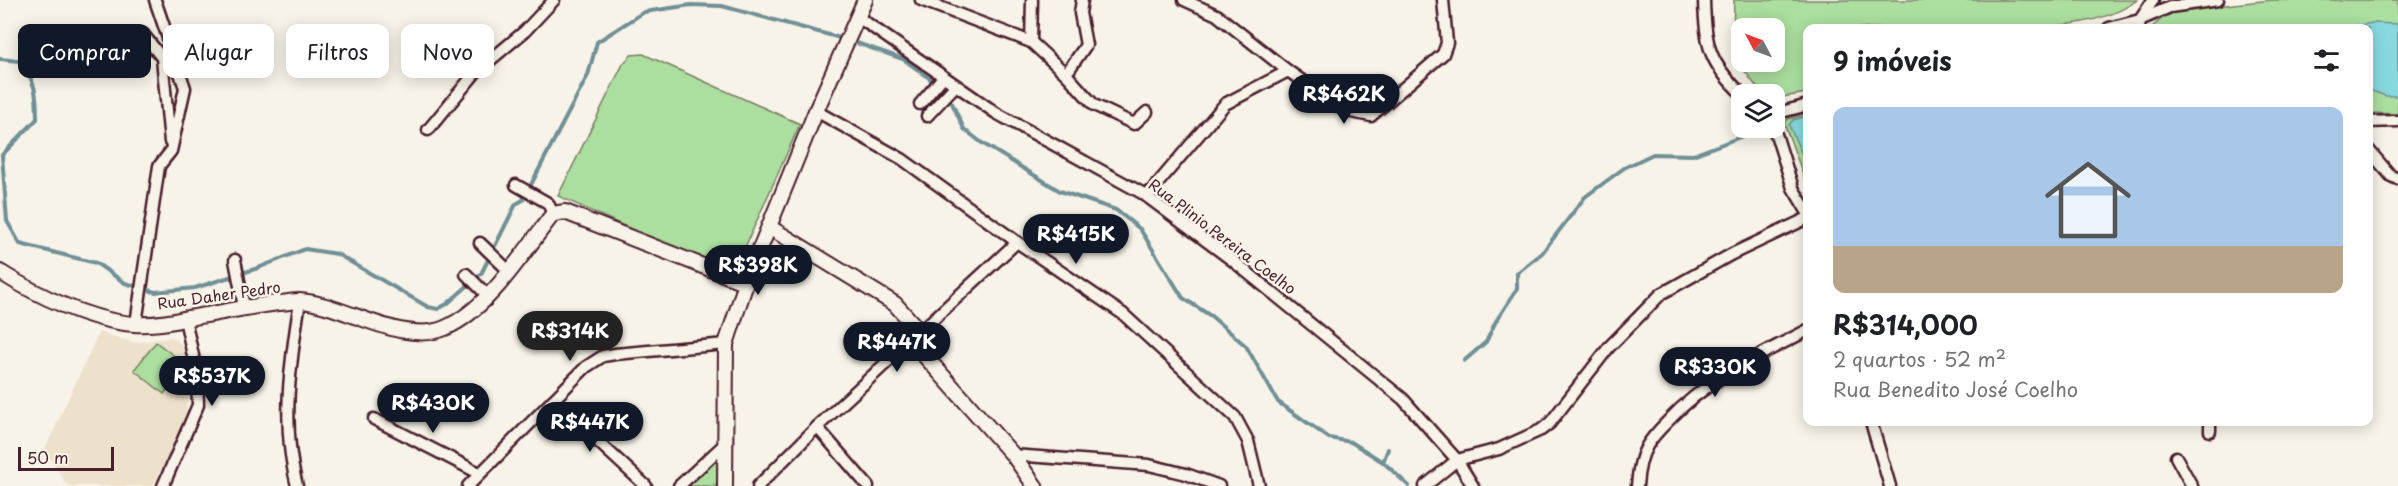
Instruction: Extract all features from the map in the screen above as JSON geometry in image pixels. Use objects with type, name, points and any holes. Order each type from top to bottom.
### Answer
[{"type":"street","points":[[136,324],[146,268],[159,166],[171,151],[185,88],[155,0]]},
{"type":"street","points":[[428,130],[476,72],[525,31],[554,0]]},
{"type":"street","points":[[725,486],[726,344],[746,283],[816,111],[865,0]]},
{"type":"street","points":[[921,0],[1031,42],[1066,74],[1094,105],[1134,124],[1147,112]]},
{"type":"street","points":[[1031,42],[1032,0]]},
{"type":"street","points":[[1066,74],[1086,45],[1080,13],[1082,0]]},
{"type":"street","points":[[1184,0],[1217,15],[1288,71],[1346,111],[1371,116],[1443,54],[1447,43],[1443,0]]},
{"type":"street","points":[[1704,0],[1707,44],[1724,77],[1731,84]]},
{"type":"street","points":[[2140,24],[2153,0]]},
{"type":"street","points":[[2140,24],[2170,7],[2218,0]]},
{"type":"street","name":"Rua Plinio Pereira Coelho","points":[[858,17],[908,50],[952,89],[1147,196],[1232,260],[1403,399],[1457,459],[1473,486]]},
{"type":"street","points":[[151,44],[162,58],[171,151]]},
{"type":"street","points":[[1147,196],[1225,104],[1288,71]]},
{"type":"street","points":[[923,99],[941,79]]},
{"type":"street","points":[[927,116],[952,89]]},
{"type":"street","points":[[1785,111],[1803,106]]},
{"type":"street","points":[[816,111],[902,159],[1017,242],[1123,314],[1235,417],[1248,441],[1259,486]]},
{"type":"street","points":[[2373,122],[2398,121]]},
{"type":"street","points":[[1777,138],[1793,188],[1803,205]]},
{"type":"street","points":[[2373,155],[2391,176],[2398,179]]},
{"type":"street","points":[[516,185],[548,203],[553,214],[565,212],[746,283]]},
{"type":"street","name":"Rua Daher Pedro","points":[[0,272],[20,285],[106,320],[136,324],[185,319],[242,302],[300,301],[353,314],[386,326],[430,333],[461,320],[553,214]]},
{"type":"street","points":[[1428,484],[1457,459],[1499,449],[1541,430],[1550,423],[1610,347],[1661,294],[1732,254],[1803,220]]},
{"type":"street","points":[[769,227],[895,304],[913,324],[924,355],[1013,455],[1035,486]]},
{"type":"street","points":[[758,486],[817,427],[1017,242]]},
{"type":"street","points":[[483,246],[505,267]]},
{"type":"street","points":[[236,265],[242,302]]},
{"type":"street","points":[[468,276],[484,292]]},
{"type":"street","points":[[297,486],[286,412],[289,366],[300,301]]},
{"type":"street","points":[[163,486],[198,405],[197,374],[185,319]]},
{"type":"street","points":[[1637,486],[1638,471],[1647,444],[1679,409],[1699,391],[1727,372],[1803,333]]},
{"type":"street","points":[[468,486],[586,367],[603,356],[726,344]]},
{"type":"street","points":[[553,400],[646,486]]},
{"type":"street","points":[[374,419],[479,473]]},
{"type":"street","points":[[1872,426],[1890,486]]},
{"type":"street","points":[[817,427],[868,486]]},
{"type":"street","points":[[679,486],[727,442]]},
{"type":"street","points":[[1013,455],[1149,465],[1186,474],[1219,486]]},
{"type":"street","points":[[2176,457],[2192,486]]},
{"type":"shaded area","points":[[99,332],[135,343],[172,337],[179,342],[189,360],[189,393],[184,422],[153,486],[70,486],[65,483],[45,449]]},
{"type":"green space","points":[[1734,0],[2137,0],[2118,11],[2070,24],[1803,24],[1803,94],[1785,97],[1785,84],[1754,84],[1746,72],[1785,72],[1785,18],[1733,18]]},
{"type":"green space","points":[[2271,0],[2398,0],[2398,114],[2373,113],[2373,24],[2156,24],[2167,14],[2179,10]]},
{"type":"green space","points":[[643,54],[800,124],[742,254],[728,264],[710,265],[558,196],[623,64],[631,55]]},
{"type":"green space","points":[[1803,115],[1803,174],[1785,126],[1785,122]]},
{"type":"green space","points":[[156,342],[186,365],[164,394],[134,370]]},
{"type":"green space","points":[[715,460],[719,462],[717,486],[686,486]]},
{"type":"water","points":[[2373,23],[2398,24],[2398,96],[2386,96],[2373,91],[2373,24],[2366,24]]},
{"type":"water","points":[[1803,117],[1803,157],[1789,125],[1793,120]]},
{"type":"waterway","points":[[0,59],[19,61],[32,82],[37,102],[37,119],[2,155],[7,221],[20,244],[96,263],[125,283],[155,292],[195,288],[258,268],[305,249],[337,254],[428,307],[438,309],[447,304],[481,274],[516,204],[523,200],[588,75],[597,42],[644,12],[691,5],[722,6],[844,39]]},
{"type":"waterway","points":[[851,41],[903,59],[929,78],[952,103],[964,129],[982,143],[1060,191],[1116,210],[1140,229],[1183,298],[1211,316],[1246,346],[1278,402],[1329,438],[1351,442],[1383,462],[1409,486]]},
{"type":"waterway","points":[[1464,361],[1486,342],[1496,321],[1517,289],[1517,273],[1542,253],[1585,197],[1624,168],[1653,154],[1693,155],[1738,138]]},
{"type":"waterway","points":[[1383,462],[1388,449]]}]
